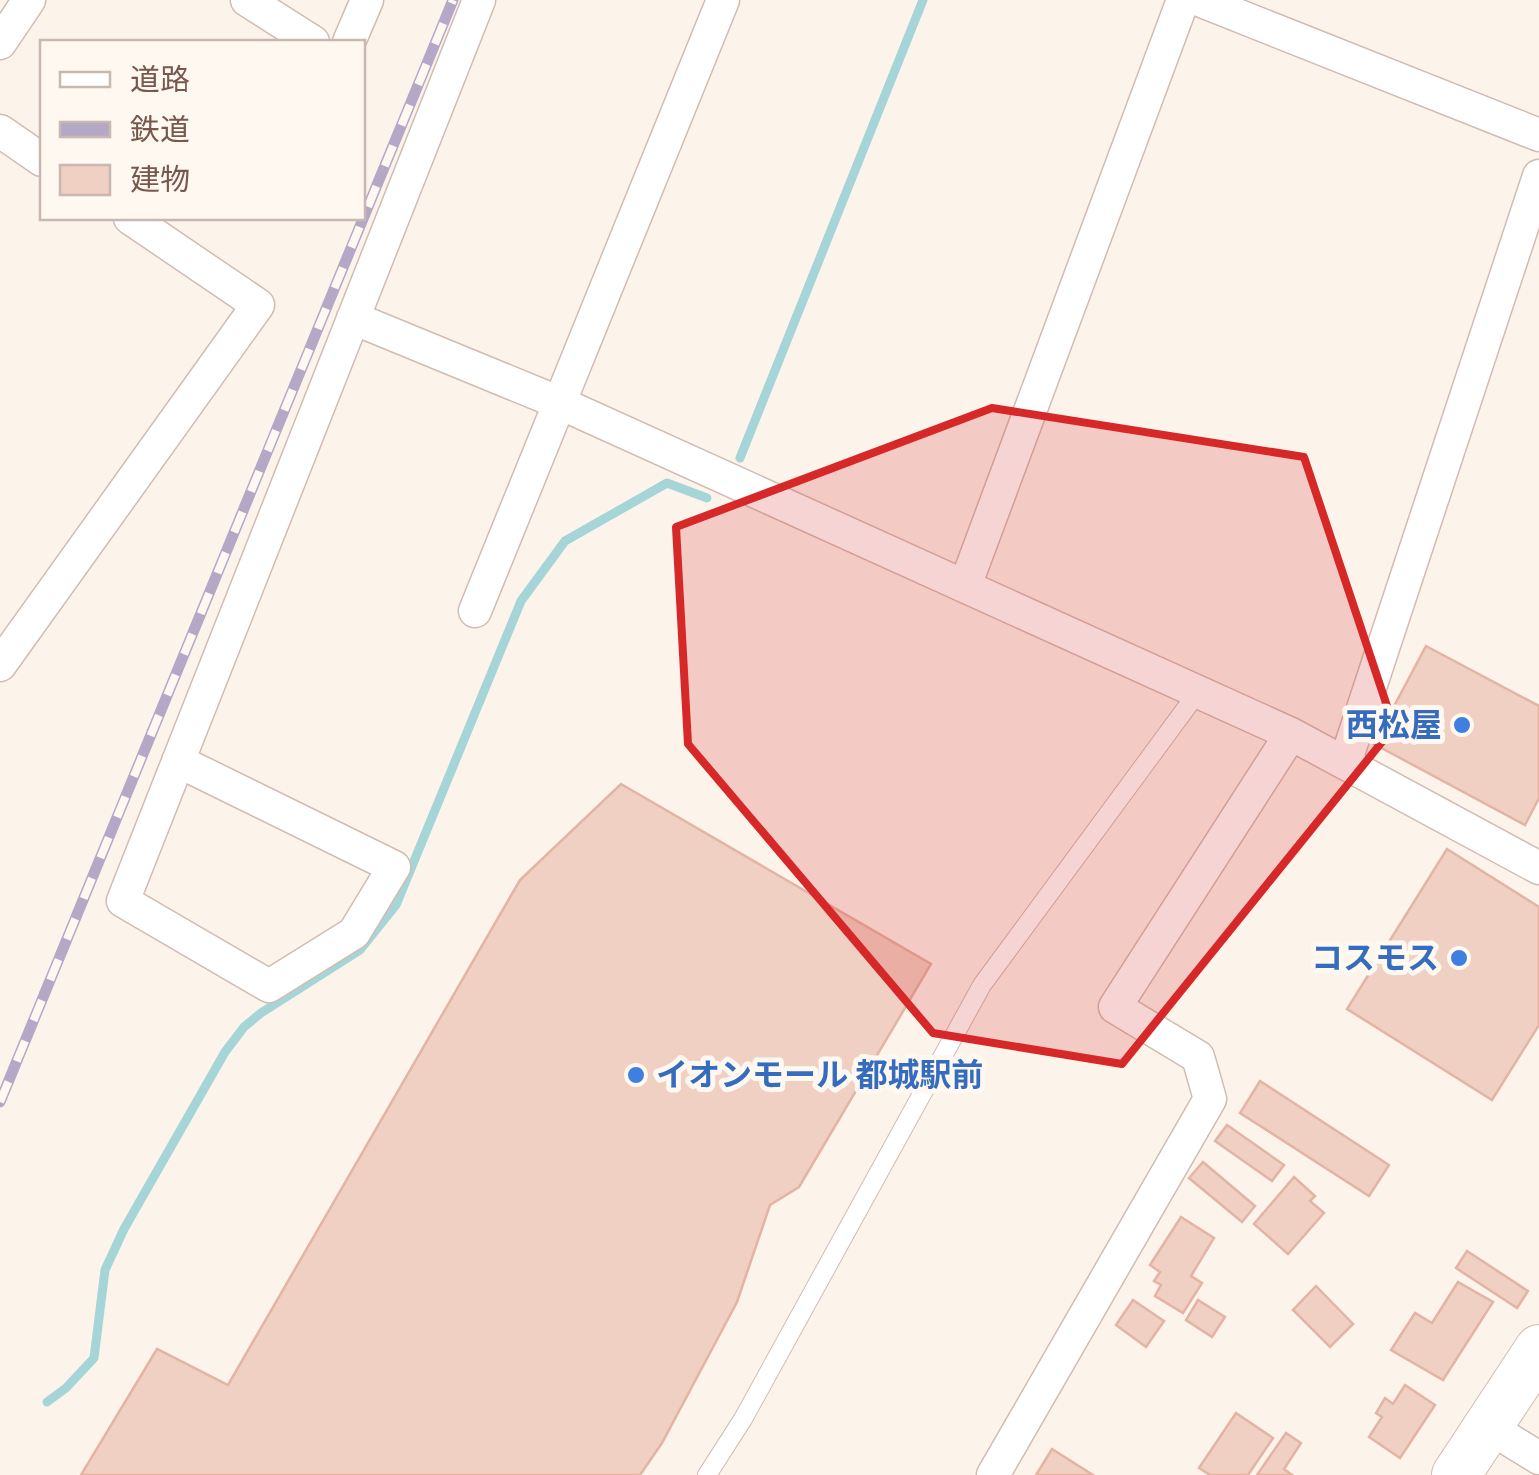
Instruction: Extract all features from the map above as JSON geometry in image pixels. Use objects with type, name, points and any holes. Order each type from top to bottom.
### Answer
[{"type":"street","points":[[0,43],[29,0]]},
{"type":"street","points":[[247,0],[310,40]]},
{"type":"street","points":[[351,40],[367,0]]},
{"type":"street","points":[[178,761],[394,867],[354,933],[269,986],[123,901],[178,761],[353,318],[480,0]]},
{"type":"street","points":[[475,611],[724,0]]},
{"type":"street","points":[[965,586],[1183,0]]},
{"type":"street","points":[[1200,0],[1539,135]]},
{"type":"street","points":[[0,131],[40,159]]},
{"type":"street","points":[[1345,763],[1539,176]]},
{"type":"street","points":[[0,664],[258,306],[133,220]]},
{"type":"street","points":[[353,318],[560,403],[1290,734],[1539,868]]},
{"type":"street","points":[[993,1475],[1210,1099],[1198,1057],[1116,1006],[1290,734]]},
{"type":"street","points":[[1456,1475],[1539,1349]]},
{"type":"street","points":[[1487,1426],[1539,1458]]},
{"type":"lane","points":[[707,1475],[743,1420],[982,985],[1198,692]]},
{"type":"highlighted area","points":[[992,408],[1304,457],[1394,727],[1122,1064],[933,1033],[688,744],[676,527]]},
{"type":"building","name":"西松屋","points":[[1426,646],[1539,706],[1539,798],[1525,825],[1374,744]]},
{"type":"building","name":"イオンモール 都城駅前","points":[[621,784],[931,964],[799,1187],[770,1205],[737,1302],[662,1443],[640,1475],[81,1475],[157,1349],[228,1385],[520,880]]},
{"type":"building","name":"コスモス","points":[[1447,849],[1539,907],[1539,1025],[1492,1100],[1347,1009]]},
{"type":"building","points":[[1260,1081],[1389,1165],[1369,1196],[1240,1113]]},
{"type":"building","points":[[1227,1125],[1284,1165],[1272,1181],[1215,1141]]},
{"type":"building","points":[[1203,1162],[1255,1206],[1242,1222],[1189,1178]]},
{"type":"building","points":[[1294,1177],[1315,1196],[1310,1201],[1324,1213],[1288,1254],[1254,1224]]},
{"type":"building","points":[[1181,1217],[1214,1238],[1191,1276],[1202,1283],[1183,1313],[1155,1296],[1161,1285],[1154,1281],[1160,1272],[1150,1265]]},
{"type":"building","points":[[1467,1251],[1528,1291],[1517,1308],[1456,1268]]},
{"type":"building","points":[[1458,1282],[1493,1302],[1443,1380],[1391,1350],[1415,1313],[1432,1323]]},
{"type":"building","points":[[1316,1286],[1353,1324],[1330,1347],[1293,1310]]},
{"type":"building","points":[[1133,1300],[1164,1321],[1146,1347],[1116,1325]]},
{"type":"building","points":[[1198,1300],[1225,1317],[1212,1337],[1186,1320]]},
{"type":"building","points":[[1405,1385],[1435,1405],[1400,1458],[1369,1437],[1382,1417],[1376,1413],[1385,1398],[1393,1404]]},
{"type":"building","points":[[1236,1413],[1273,1438],[1248,1475],[1210,1475],[1199,1468]]},
{"type":"building","points":[[1286,1433],[1301,1443],[1284,1469],[1292,1475],[1257,1475]]},
{"type":"building","points":[[1052,1449],[1093,1475],[1036,1475]]},
{"type":"waterway","points":[[740,458],[923,0]]},
{"type":"waterway","points":[[47,1402],[94,1358],[105,1270],[124,1229],[225,1052],[261,1013],[360,950],[396,905],[521,601],[565,541],[667,483],[707,498]]},
{"type":"railway","points":[[365,214],[453,0]]},
{"type":"railway","points":[[0,1102],[363,220]]},
{"type":"place","name":"西松屋","points":[[1462,725]]},
{"type":"place","name":"コスモス","points":[[1459,958]]},
{"type":"place","name":"イオンモール 都城駅前","points":[[636,1075]]}]
